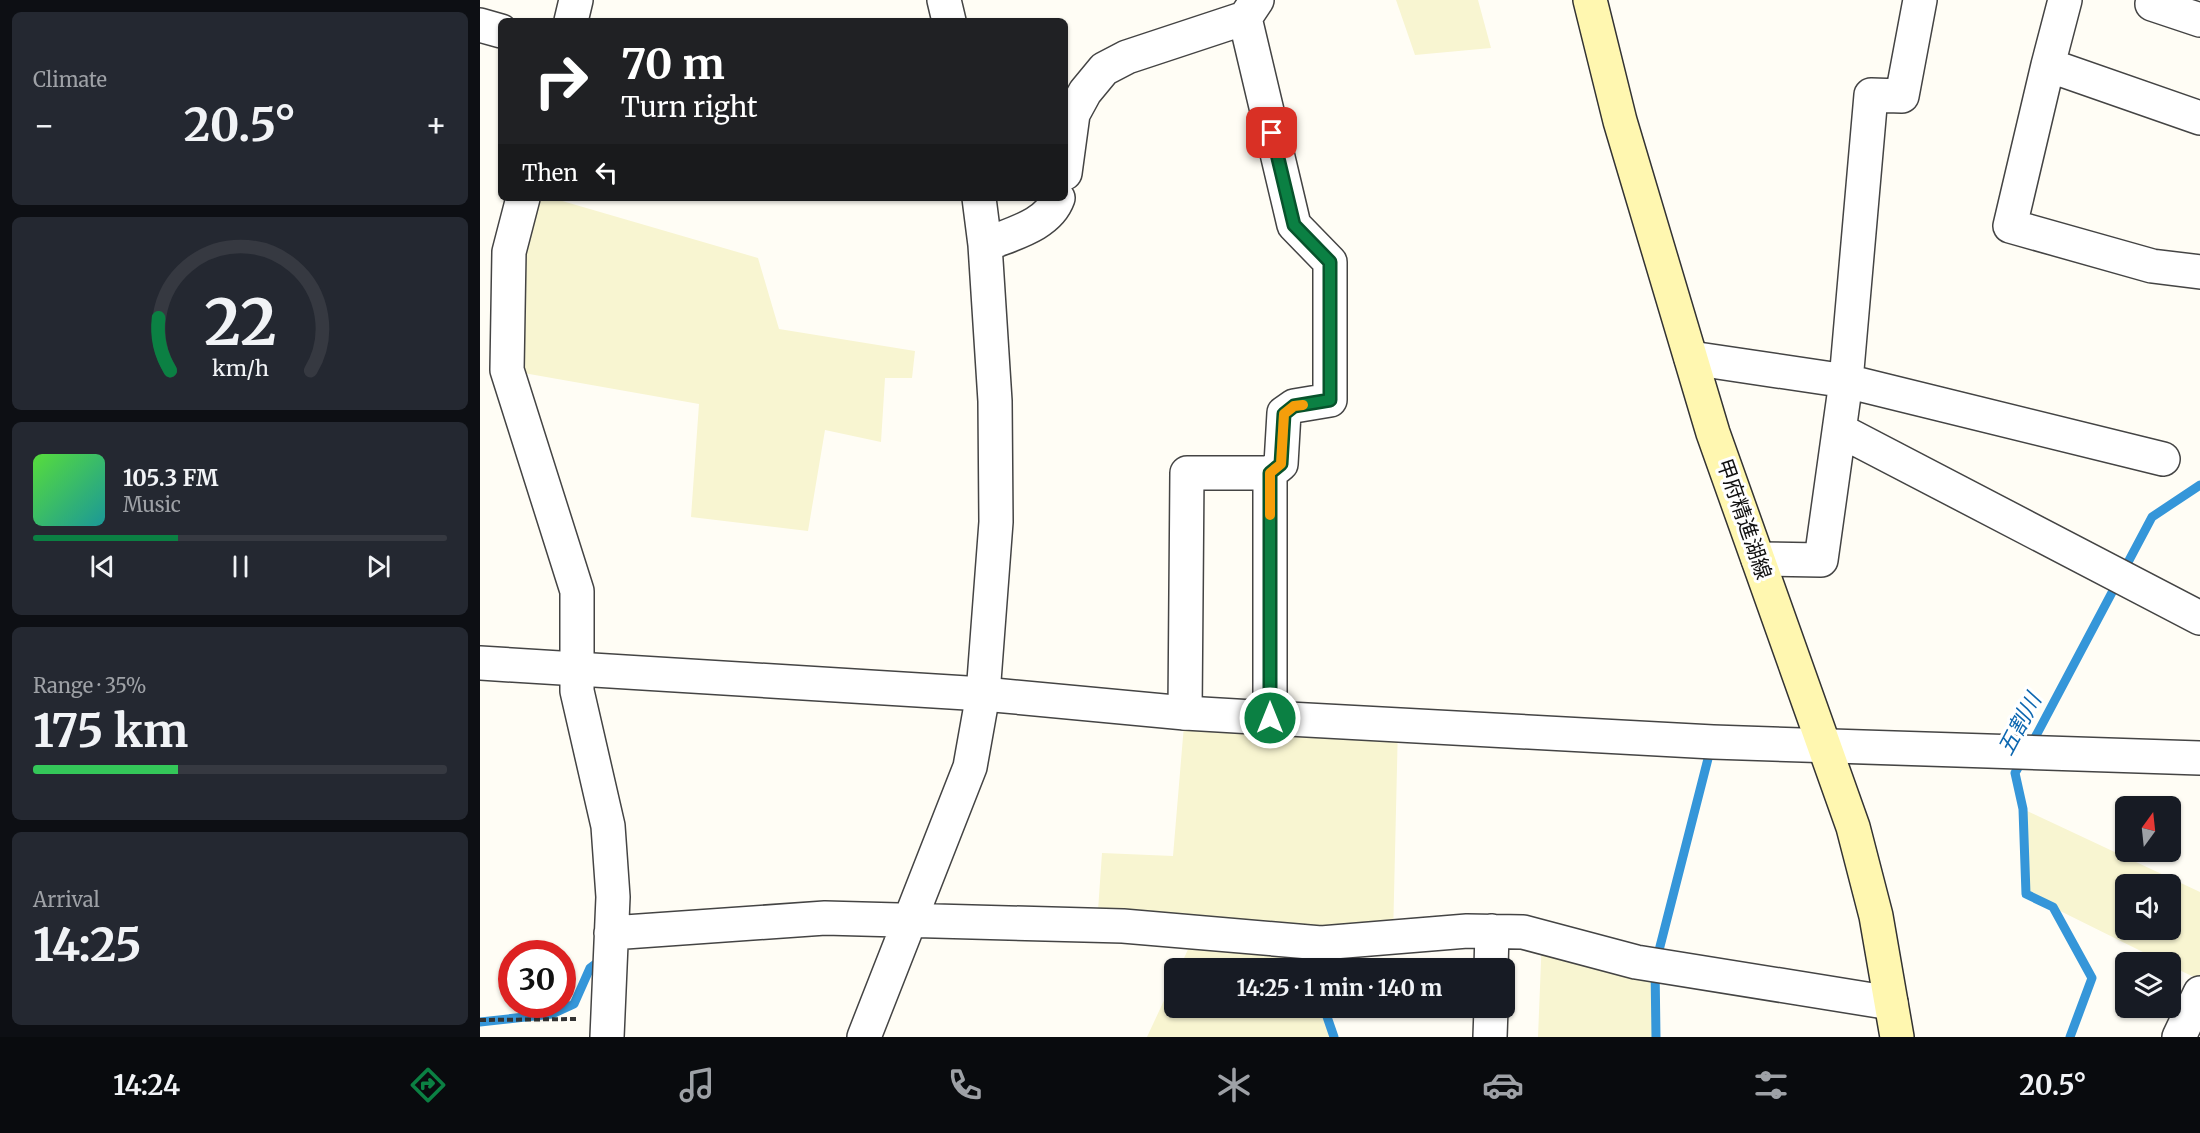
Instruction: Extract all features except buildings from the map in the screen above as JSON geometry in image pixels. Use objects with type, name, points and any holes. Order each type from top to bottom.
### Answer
[{"type":"main road","name":"甲府精進湖線","points":[[1590,0],[1620,121],[1713,433],[1853,827],[1870,893],[1897,1037]]},
{"type":"street","points":[[572,18],[576,0]]},
{"type":"street","points":[[944,0],[948,18]]},
{"type":"street","points":[[1758,559],[1821,560],[1841,431],[1871,95],[1902,96],[1920,0]]},
{"type":"street","points":[[2065,0],[2010,226],[2152,266],[2200,272]]},
{"type":"street","points":[[2154,0],[2152,4],[2200,20]]},
{"type":"street","points":[[1068,151],[1073,114],[1085,92],[1104,69],[1127,57],[1251,9],[1294,225],[1330,262],[1330,400],[1294,406],[1284,414],[1281,464],[1270,473],[1187,473],[1185,713]]},
{"type":"street","points":[[480,25],[498,30]]},
{"type":"street","points":[[2048,65],[2200,118]]},
{"type":"street","points":[[522,201],[509,252],[494,369],[577,591],[577,691],[608,826],[613,897],[607,1028]]},
{"type":"street","points":[[864,1037],[970,767],[983,694],[996,522],[995,401],[980,201]]},
{"type":"street","points":[[985,245],[1038,222],[1054,207],[1057,201]]},
{"type":"street","points":[[1691,358],[1846,381],[2163,459]]},
{"type":"street","points":[[1841,431],[2200,618]]},
{"type":"street","points":[[1270,473],[1270,718]]},
{"type":"street","points":[[480,663],[983,694],[1185,713],[1270,718],[1823,746],[2200,758]]},
{"type":"street","points":[[611,933],[825,918],[1123,926],[1322,943],[1467,931],[1523,932],[1646,964],[1891,1003]]},
{"type":"street","points":[[1491,958],[1492,931]]},
{"type":"street","points":[[2179,1037],[2200,993]]},
{"type":"street","points":[[1490,1037],[1491,1018]]},
{"type":"path","points":[[480,1020],[607,1028]]},
{"type":"shaded area","points":[[1396,0],[1478,0],[1491,48],[1415,55]]},
{"type":"shaded area","points":[[523,201],[562,201],[758,258],[779,329],[915,351],[912,378],[885,378],[881,442],[825,430],[808,531],[691,517],[699,404],[507,370]]},
{"type":"shaded area","points":[[1185,713],[1398,725],[1393,938],[1097,925],[1102,853],[1173,856]]},
{"type":"shaded area","points":[[2023,809],[2115,852],[2115,862],[2136,862],[2162,874],[2115,874],[2115,938],[2026,894]]},
{"type":"shaded area","points":[[2181,883],[2200,892],[2200,980],[2181,971],[2181,952],[2143,952],[2119,940],[2181,940]]},
{"type":"shaded area","points":[[1542,937],[1655,966],[1656,1037],[1538,1037]]},
{"type":"shaded area","points":[[1190,945],[1303,952],[1305,958],[1184,958]]},
{"type":"shaded area","points":[[1164,1000],[1164,1018],[1327,1018],[1334,1037],[1147,1037]]},
{"type":"waterway","name":"五割川","points":[[2030,747],[2152,517],[2200,485]]},
{"type":"waterway","name":"五割川","points":[[1656,1037],[1655,966],[1711,747]]},
{"type":"waterway","name":"五割川","points":[[2023,759],[2015,773],[2023,809],[2026,894],[2053,907],[2092,978],[2070,1037]]},
{"type":"waterway","points":[[1298,952],[1303,952],[1305,958]]},
{"type":"waterway","points":[[480,1022],[552,1014],[574,1004],[590,968],[602,959]]},
{"type":"waterway","points":[[1327,1018],[1334,1037]]},
{"type":"slow traffic","points":[[1270,515],[1270,473],[1281,464],[1284,414],[1294,406],[1303,405]]},
{"type":"route","points":[[1270,718],[1270,473],[1281,464],[1284,414],[1294,406],[1330,400],[1330,262],[1294,225],[1272,133]]}]
